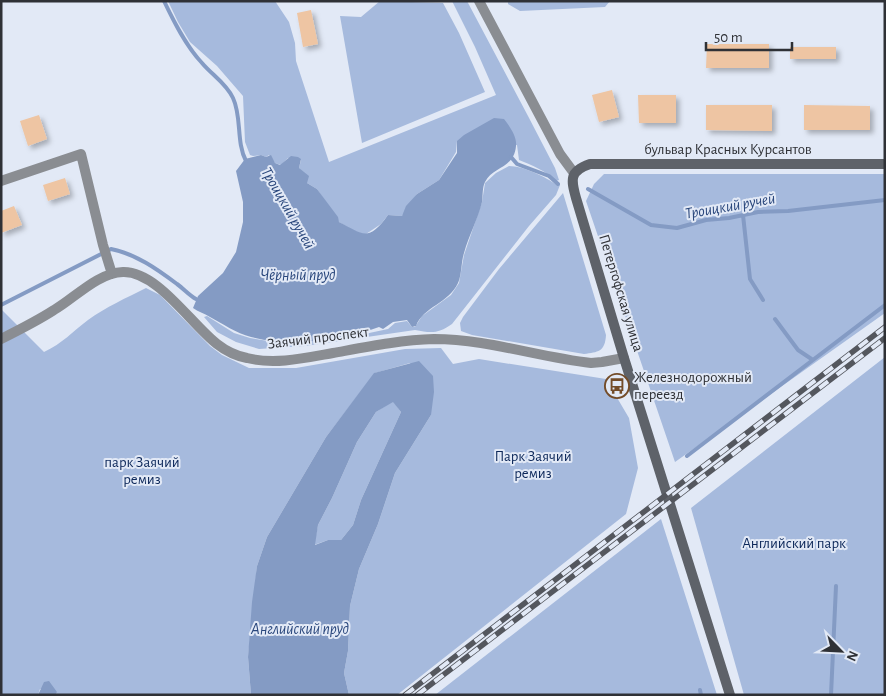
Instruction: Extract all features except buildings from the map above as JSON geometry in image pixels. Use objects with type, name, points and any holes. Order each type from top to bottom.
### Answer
[{"type":"main road","name":"бульвар Красных Курсантов","points":[[574,173],[590,164],[885,164]]},
{"type":"main road","name":"Петергофская улица","points":[[574,173],[573,186],[576,198],[624,358],[730,695]]},
{"type":"street","points":[[479,1],[560,154],[574,173]]},
{"type":"street","points":[[1,181],[81,154],[104,250],[112,274]]},
{"type":"street","name":"Заячий проспект","points":[[1,339],[30,324],[97,281],[112,274],[132,273],[144,278],[170,298],[216,343],[236,355],[252,359],[271,361],[292,360],[405,341],[434,339],[471,342],[590,362],[624,358]]},
{"type":"green space","points":[[168,1],[275,1],[289,22],[295,43],[296,61],[329,162],[496,95],[452,1],[467,1],[555,168],[559,180],[556,181],[543,171],[519,160],[517,145],[457,141],[456,152],[439,180],[417,194],[402,216],[388,215],[381,224],[366,234],[352,230],[339,222],[317,189],[307,183],[299,168],[301,160],[288,158],[281,165],[275,163],[269,155],[266,157],[250,155],[245,142],[243,96],[217,66],[190,42]]},
{"type":"green space","points":[[380,1],[443,3],[459,33],[485,92],[362,143],[340,16],[361,17]]},
{"type":"green space","points":[[508,1],[610,1],[605,7],[520,11],[508,4]]},
{"type":"green space","points":[[509,166],[515,166],[541,175],[560,185],[556,195],[529,226],[452,324],[443,330],[430,332],[415,330],[305,346],[259,349],[236,342],[217,332],[204,317],[207,316],[234,333],[268,341],[303,342],[341,339],[388,329],[395,323],[407,321],[412,327],[415,327],[422,316],[451,295],[459,283],[464,255],[482,202],[485,183],[496,173]]},
{"type":"green space","points":[[604,174],[885,174],[885,313],[675,462],[586,201],[594,184]]},
{"type":"green space","points":[[563,193],[606,335],[602,348],[597,352],[584,354],[472,335],[461,331],[460,323],[463,317],[499,269]]},
{"type":"green space","name":"парк Заячий ремиз","points":[[146,288],[160,295],[210,346],[222,355],[249,368],[296,368],[405,349],[441,348],[453,364],[479,359],[606,379],[629,418],[638,468],[626,514],[397,695],[349,695],[344,673],[348,651],[350,606],[359,569],[378,524],[395,473],[431,415],[410,363],[375,373],[326,437],[267,537],[257,566],[248,657],[251,695],[56,695],[57,692],[40,689],[38,695],[1,695],[1,309],[44,352],[51,349],[95,315]]},
{"type":"green space","name":"Английский парк","points":[[885,357],[885,695],[744,695],[691,508]]},
{"type":"green space","points":[[393,401],[401,412],[361,500],[353,525],[341,540],[328,540],[314,545],[318,525],[357,442],[376,412]]},
{"type":"green space","points":[[661,519],[717,695],[435,695]]},
{"type":"water","name":"Чёрный пруд","points":[[494,118],[504,119],[513,132],[516,142],[514,153],[507,163],[493,173],[485,182],[482,202],[464,253],[458,283],[449,295],[424,314],[416,326],[412,327],[407,320],[393,322],[383,329],[379,327],[332,339],[282,342],[245,335],[193,308],[198,296],[223,273],[236,252],[243,222],[243,202],[236,171],[245,159],[261,155],[266,157],[271,155],[275,163],[280,165],[291,156],[298,157],[301,159],[299,168],[309,176],[307,183],[317,189],[338,217],[339,222],[365,234],[375,230],[388,215],[402,216],[406,206],[417,194],[439,180],[457,153],[457,141]]},
{"type":"water","name":"Английский пруд","points":[[419,361],[433,376],[434,392],[431,415],[395,473],[378,524],[359,569],[350,606],[348,651],[344,673],[349,695],[251,695],[248,657],[252,602],[257,566],[267,537],[326,437],[374,373]],"holes":[[[393,402],[401,412],[361,500],[353,525],[341,540],[328,540],[315,545],[318,525],[357,442],[376,412]]]},
{"type":"water","points":[[49,681],[57,692],[56,695],[38,695],[44,682]]},
{"type":"waterway","name":"Троицкий ручей","points":[[164,1],[191,49],[227,88],[233,98],[236,105],[241,146],[246,161]]},
{"type":"waterway","name":"Троицкий ручей","points":[[511,157],[517,164],[549,176],[558,184]]},
{"type":"waterway","name":"Троицкий ручей","points":[[588,189],[651,225],[677,228],[706,220],[729,218],[758,212],[788,211],[885,200]]},
{"type":"waterway","points":[[743,215],[750,279],[763,300]]},
{"type":"waterway","points":[[1,305],[111,249],[129,254],[146,263],[196,299]]},
{"type":"waterway","points":[[687,456],[885,305]]},
{"type":"waterway","points":[[775,319],[798,350],[813,360]]},
{"type":"waterway","points":[[831,695],[836,586]]},
{"type":"waterway","points":[[700,690],[701,695]]},
{"type":"railway","points":[[405,695],[885,327]]},
{"type":"railway","points":[[417,695],[885,338]]},
{"type":"place","name":"Железнодорожный переезд","points":[[617,386]]},
{"type":"park label","name":"Парк Заячий ремиз","points":[[533,464]]}]
